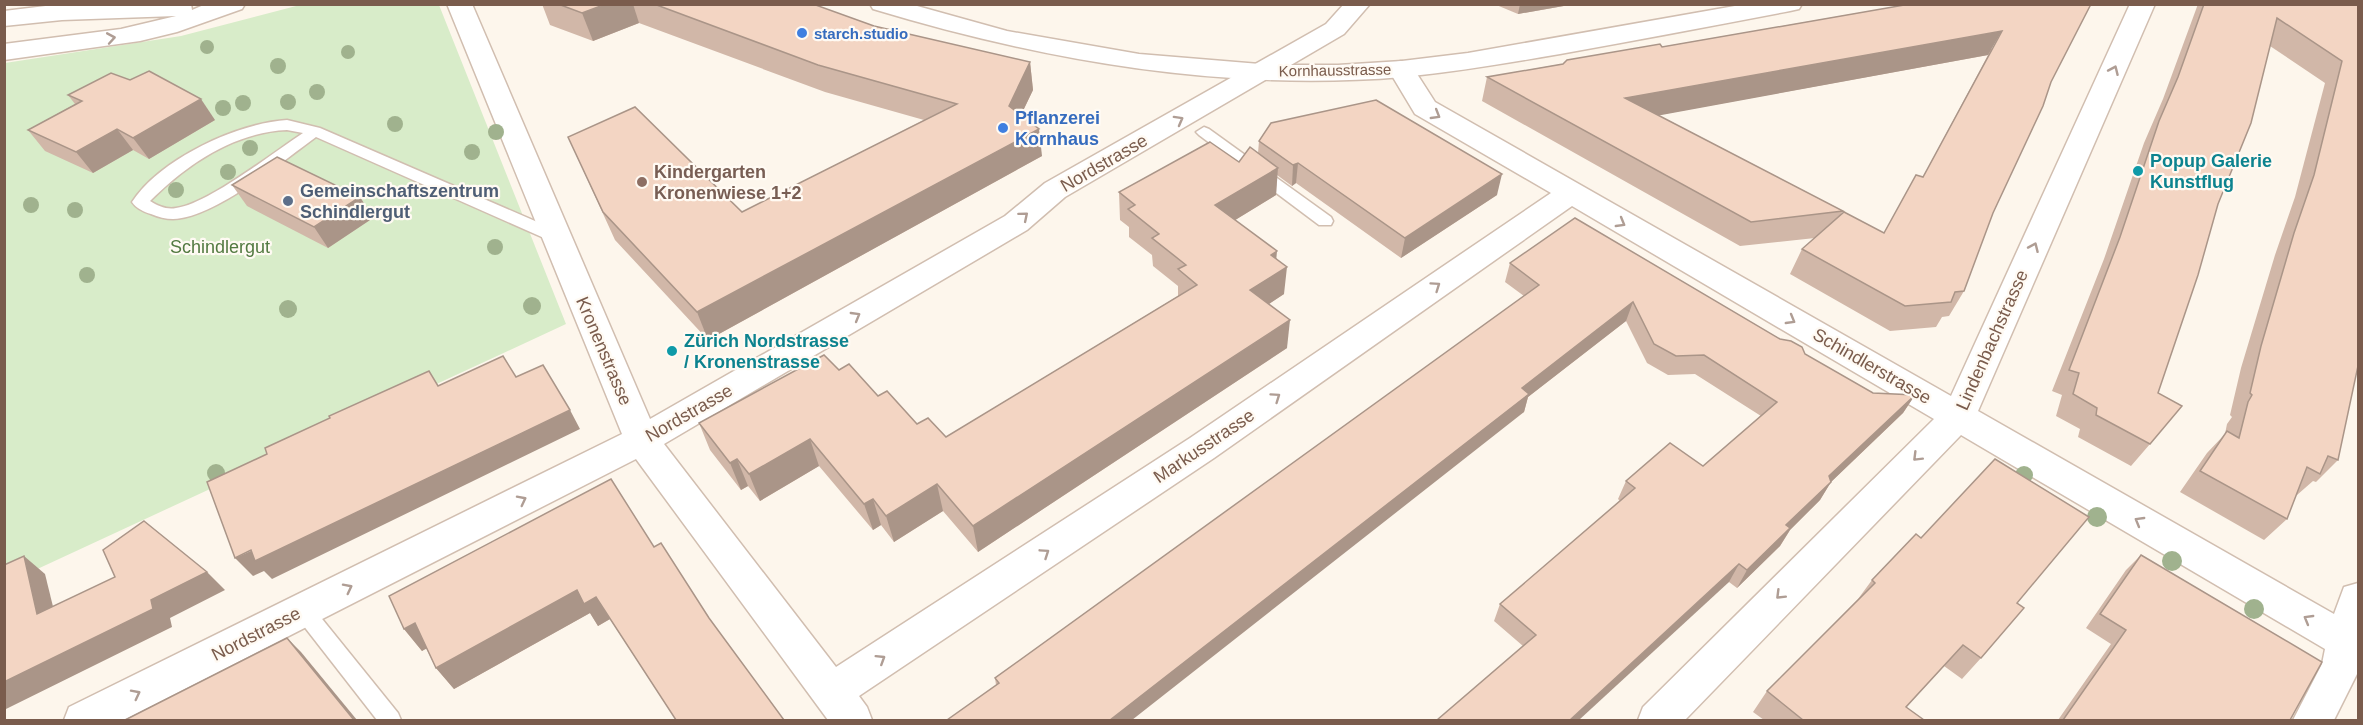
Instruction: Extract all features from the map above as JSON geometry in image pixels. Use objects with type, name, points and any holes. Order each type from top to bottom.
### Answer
[{"type":"street","name":"Kronenstrasse","points":[[459,4],[642,440],[842,706]]},
{"type":"street","name":"Kornhausstrasse","points":[[882,4],[972,31],[1028,44],[1165,64],[1313,73],[1401,69],[1470,61],[1791,4]]},
{"type":"street","name":"Nordstrasse","points":[[84,720],[642,440],[1016,223],[1055,190],[1181,120],[1260,71],[1335,29],[1358,4]]},
{"type":"street","name":"Lindenbachstrasse","points":[[1669,717],[1959,416],[2143,4]]},
{"type":"street","points":[[4,19],[44,8],[229,6]]},
{"type":"street","points":[[4,52],[53,43],[95,41],[160,29],[229,6]]},
{"type":"street","points":[[44,8],[34,32],[53,43]]},
{"type":"street","points":[[4,30],[44,8]]},
{"type":"street","name":"Schindlerstrasse","points":[[1401,69],[1425,108],[2352,645]]},
{"type":"street","name":"Markusstrasse","points":[[842,706],[1192,455],[1570,194]]},
{"type":"street","points":[[2313,720],[2352,645],[2358,599]]},
{"type":"lane","points":[[315,131],[202,206],[175,214],[152,210],[140,202],[158,183],[192,157],[240,134],[286,125],[315,131],[559,238]]},
{"type":"lane","points":[[1204,132],[1325,221]]},
{"type":"lane","points":[[303,610],[390,720]]},
{"type":"green space","name":"Schindlergut","points":[[300,5],[439,5],[566,324],[5,584],[5,63],[181,36]]},
{"type":"building","points":[[558,4],[606,4],[582,13]]},
{"type":"building","points":[[654,4],[813,4],[874,26],[1030,62],[1009,106],[1039,129],[697,312],[603,212],[568,137],[635,107],[742,212],[957,104],[818,65]]},
{"type":"building","points":[[1910,4],[2091,4],[2051,82],[2043,106],[1993,213],[1964,291],[1955,292],[1951,302],[1905,306],[1802,249],[1844,212],[1884,233],[1916,175],[1923,177],[2002,31],[1625,98],[1843,211],[1751,222],[1487,77],[1563,64],[1567,60],[1660,44],[1662,47]]},
{"type":"building","points":[[2204,4],[2358,4],[2358,366],[2338,460],[2328,456],[2320,474],[2307,467],[2287,519],[2200,471],[2227,431],[2239,438],[2248,402],[2252,395],[2250,393],[2261,346],[2294,233],[2314,175],[2342,61],[2277,18],[2251,123],[2218,204],[2198,275],[2158,393],[2182,406],[2150,444],[2096,415],[2097,408],[2073,394],[2079,373],[2069,370],[2120,237],[2159,121],[2178,77]]},
{"type":"building","points":[[149,71],[201,99],[133,138],[117,129],[76,152],[28,130],[82,101],[68,95],[111,73],[130,80]]},
{"type":"building","points":[[1376,100],[1502,174],[1405,238],[1298,163],[1293,165],[1259,141],[1271,123]]},
{"type":"building","points":[[1210,142],[1239,162],[1250,147],[1278,168],[1215,205],[1277,251],[1271,255],[1287,267],[1250,290],[1290,320],[973,526],[937,484],[886,516],[873,499],[864,504],[810,439],[749,474],[737,459],[730,463],[699,423],[824,355],[839,370],[849,364],[878,396],[887,391],[917,424],[928,418],[946,437],[1197,285],[1178,269],[1186,265],[1152,238],[1159,234],[1128,209],[1135,205],[1119,192]]},
{"type":"building","points":[[277,157],[360,197],[314,227],[232,185]]},
{"type":"building","points":[[1575,218],[1780,339],[1791,341],[1802,347],[1805,354],[1873,393],[1915,395],[1829,476],[1831,482],[1786,525],[1790,528],[1747,570],[1739,564],[1570,720],[1437,720],[1536,635],[1500,604],[1635,488],[1626,481],[1670,443],[1703,466],[1777,402],[1704,355],[1676,356],[1654,344],[1633,302],[1522,388],[1529,394],[1110,720],[947,720],[999,683],[995,678],[1539,285],[1510,263]]},
{"type":"building","points":[[503,356],[516,377],[543,365],[570,410],[255,561],[251,550],[235,558],[207,482],[267,454],[265,448],[330,418],[329,416],[429,371],[438,386]]},
{"type":"building","points":[[1995,459],[2089,517],[2017,603],[2024,608],[1981,658],[1963,645],[1906,707],[1924,720],[1803,720],[1767,691],[1875,583],[1872,580],[1916,534],[1921,538]]},
{"type":"building","points":[[611,479],[654,547],[661,543],[709,618],[784,720],[676,720],[596,597],[584,604],[577,590],[436,668],[415,623],[404,629],[389,596]]},
{"type":"building","points":[[144,521],[207,572],[151,600],[153,609],[4,682],[4,565],[24,556],[37,614],[115,577],[103,550]]},
{"type":"building","points":[[2141,555],[2322,662],[2290,720],[2063,720],[2126,630],[2100,614]]},
{"type":"building","points":[[287,638],[354,720],[125,720]]},
{"type":"place","name":"starch.studio","points":[[802,33]]},
{"type":"place","name":"Pflanzerei Kornhaus","points":[[1003,128]]},
{"type":"place","name":"Popup Galerie Kunstflug","points":[[2138,171]]},
{"type":"place","name":"Kindergarten Kronenwiese 1+2","points":[[642,182]]},
{"type":"place","name":"Gemeinschaftszentrum Schindlergut","points":[[288,201]]},
{"type":"place","name":"Zürich Nordstrasse / Kronenstrasse","points":[[672,351]]}]
